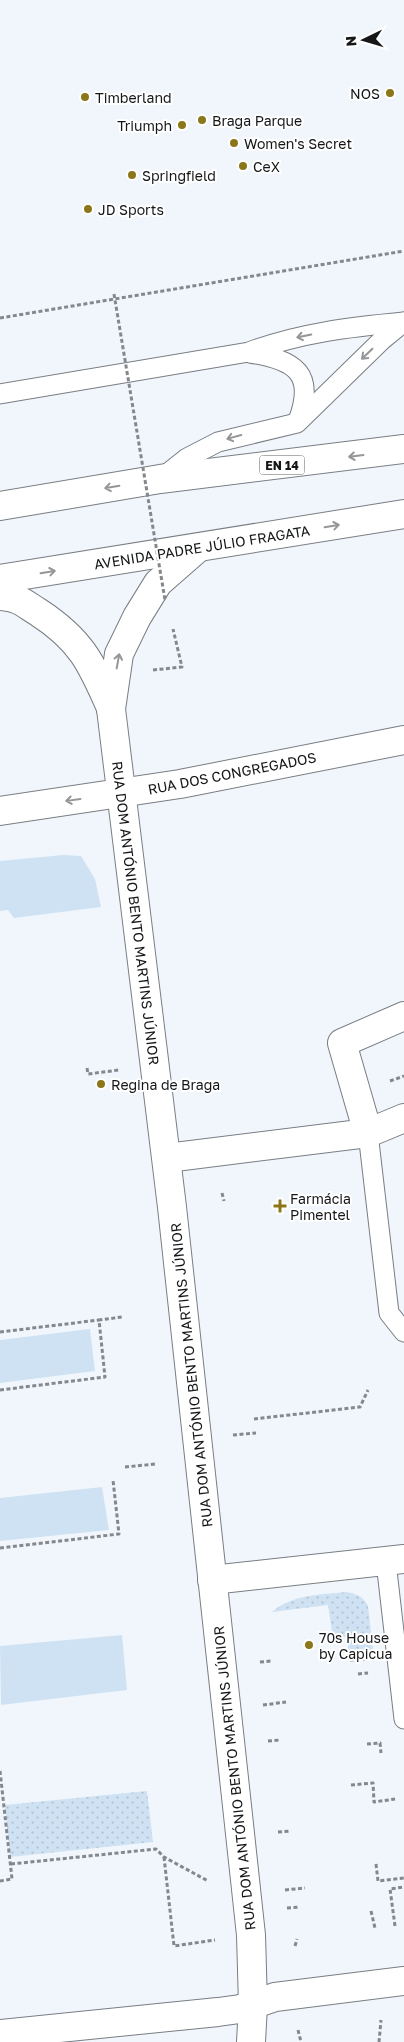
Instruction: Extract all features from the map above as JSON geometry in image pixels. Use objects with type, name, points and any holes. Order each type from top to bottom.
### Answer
[{"type":"main road","name":"EN 14","points":[[0,506],[160,479],[404,450]]},
{"type":"main road","name":"AVENIDA PADRE JÚLIO FRAGATA","points":[[0,579],[404,514]]},
{"type":"main road","points":[[111,709],[119,654],[137,617],[158,583],[198,548]]},
{"type":"main road","points":[[0,596],[15,597],[60,626],[82,650],[96,672],[111,709]]},
{"type":"main road","name":"RUA DOM ANTÓNIO BENTO MARTINS JÚNIOR","points":[[111,709],[167,1158],[199,1439],[212,1580],[251,1935],[253,2005],[251,2042]]},
{"type":"main road","name":"RUA DOS CONGREGADOS","points":[[0,811],[180,784],[404,740]]},
{"type":"main road","points":[[368,1133],[342,1043],[404,1016]]},
{"type":"main road","points":[[167,1158],[368,1133],[404,1118]]},
{"type":"main road","points":[[212,1580],[395,1560]]},
{"type":"main road","points":[[0,2034],[218,2012],[253,2005],[275,1997],[404,1981]]},
{"type":"lane","points":[[0,394],[249,352],[304,335],[404,322]]},
{"type":"lane","points":[[160,479],[187,458],[218,442],[297,423],[382,340],[404,322]]},
{"type":"lane","points":[[249,352],[272,356],[287,362],[300,373],[305,387],[304,405],[297,423]]},
{"type":"lane","points":[[368,1133],[389,1313],[404,1332]]},
{"type":"lane","points":[[395,1560],[404,1719]]},
{"type":"path","points":[[0,318],[65,305],[404,251]]},
{"type":"path","points":[[114,294],[168,609]]},
{"type":"path","points":[[143,671],[182,667],[173,629]]},
{"type":"path","points":[[87,1068],[88,1074],[121,1070]]},
{"type":"path","points":[[390,1082],[404,1076]]},
{"type":"path","points":[[222,1193],[224,1201]]},
{"type":"path","points":[[0,1332],[122,1317]]},
{"type":"path","points":[[0,1390],[105,1377],[99,1320]]},
{"type":"path","points":[[254,1419],[360,1407],[368,1390]]},
{"type":"path","points":[[230,1435],[256,1432]]},
{"type":"path","points":[[125,1467],[156,1464]]},
{"type":"path","points":[[0,1548],[119,1534],[113,1480]]},
{"type":"path","points":[[260,1662],[271,1662]]},
{"type":"path","points":[[264,1705],[286,1702]]},
{"type":"path","points":[[268,1741],[280,1740]]},
{"type":"path","points":[[367,1744],[380,1743],[381,1753]]},
{"type":"path","points":[[0,1771],[12,1879],[0,1881]]},
{"type":"path","points":[[351,1785],[373,1783],[374,1802],[395,1799]]},
{"type":"path","points":[[278,1832],[291,1830]]},
{"type":"path","points":[[11,1864],[156,1849],[164,1857],[216,1885]]},
{"type":"path","points":[[164,1857],[174,1946],[224,1939]]},
{"type":"path","points":[[376,1864],[378,1881],[404,1878]]},
{"type":"path","points":[[395,1926],[390,1889],[404,1887]]},
{"type":"path","points":[[285,1890],[305,1888]]},
{"type":"path","points":[[287,1908],[300,1907]]},
{"type":"path","points":[[371,1911],[375,1928]]},
{"type":"path","points":[[295,1946],[297,1939]]},
{"type":"path","points":[[379,2042],[381,2016]]},
{"type":"path","points":[[298,2030],[301,2042]]},
{"type":"shaded area","points":[[63,855],[81,856],[95,879],[101,907],[14,918],[8,910],[0,911],[0,861]]},
{"type":"shaded area","points":[[90,1329],[95,1371],[0,1383],[0,1340]]},
{"type":"shaded area","points":[[102,1487],[109,1530],[0,1541],[0,1498]]},
{"type":"shaded area","points":[[346,1592],[359,1596],[368,1606],[373,1650],[349,1652],[347,1637],[333,1638],[328,1605],[272,1612],[280,1606],[298,1599]]},
{"type":"shaded area","points":[[122,1635],[127,1690],[1,1705],[0,1646]]},
{"type":"shaded area","points":[[147,1791],[153,1842],[10,1857],[5,1805]]},
{"type":"place","name":"NOS","points":[[390,93]]},
{"type":"place","name":"Timberland","points":[[85,97]]},
{"type":"place","name":"Braga Parque","points":[[202,120]]},
{"type":"place","name":"Triumph","points":[[182,125]]},
{"type":"place","name":"Women's Secret","points":[[234,143]]},
{"type":"place","name":"CeX","points":[[243,166]]},
{"type":"place","name":"Springfield","points":[[132,175]]},
{"type":"place","name":"JD Sports","points":[[88,209]]},
{"type":"place","name":"Regina de Braga","points":[[101,1084]]},
{"type":"place","name":"Farmácia Pimentel","points":[[280,1206]]},
{"type":"place","name":"70s House by Capicua","points":[[309,1645]]}]
